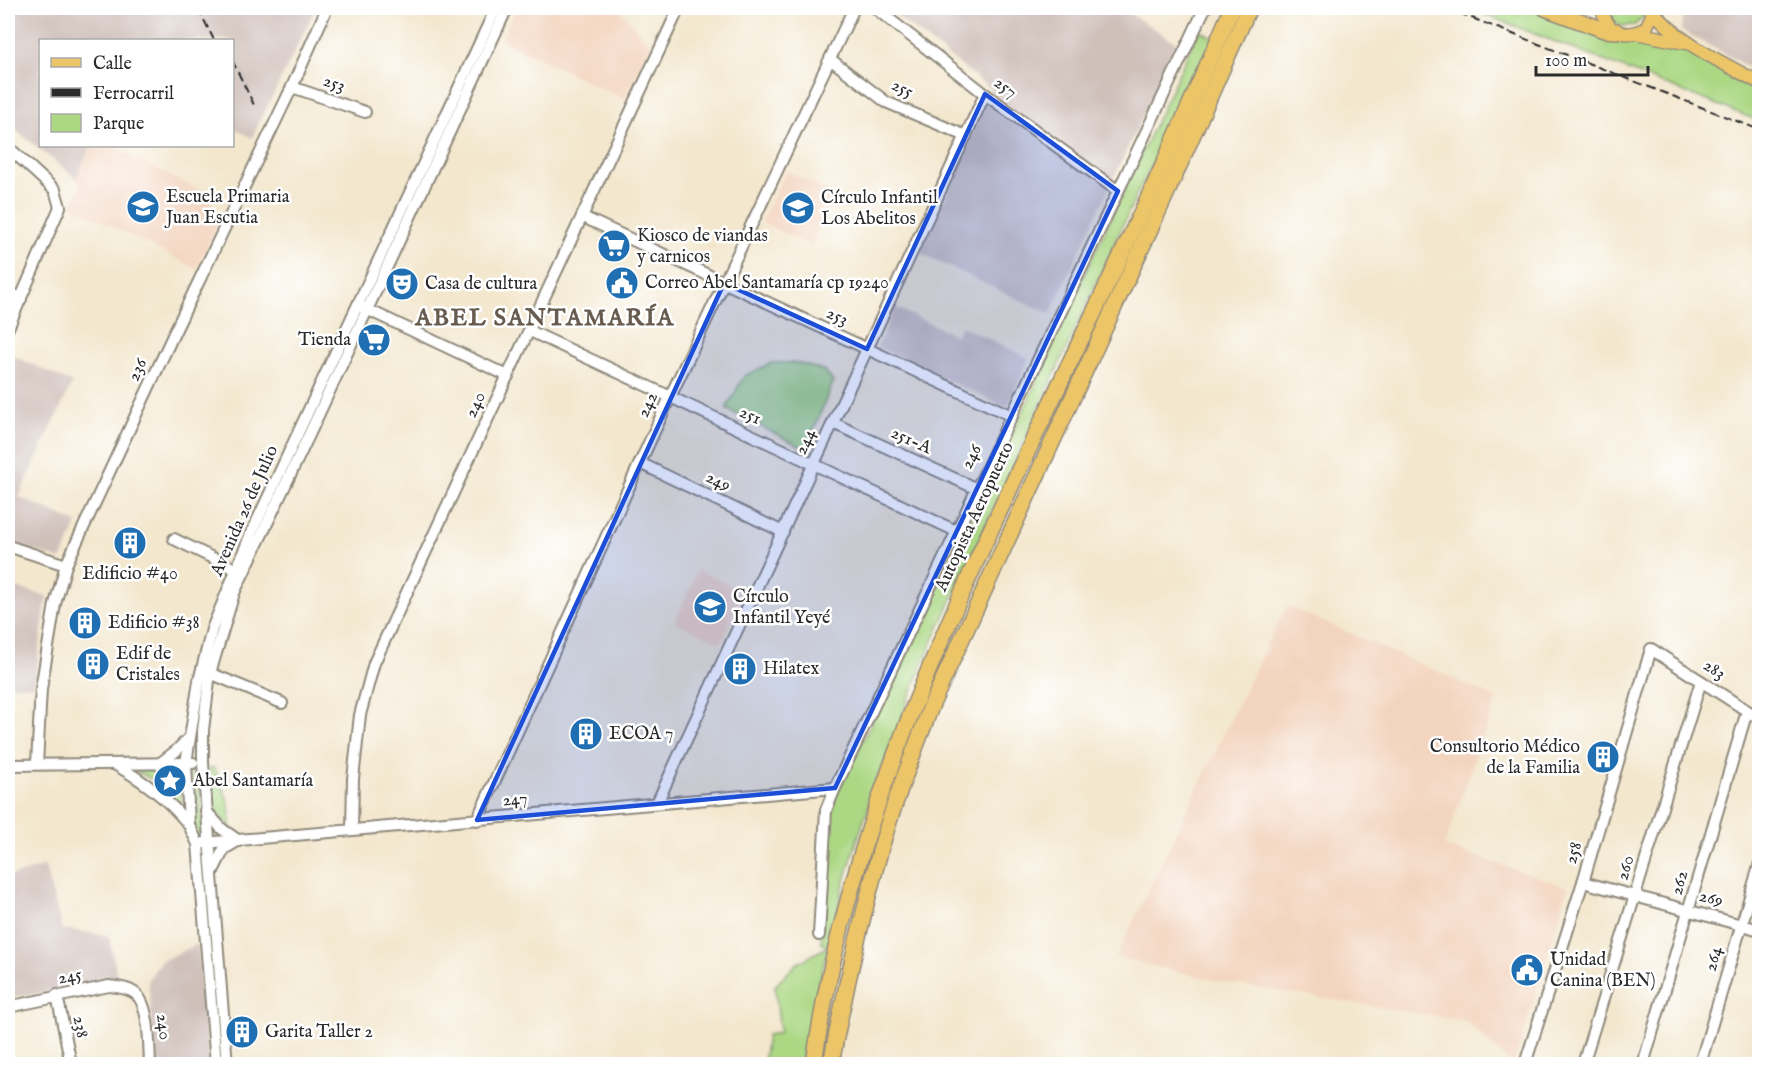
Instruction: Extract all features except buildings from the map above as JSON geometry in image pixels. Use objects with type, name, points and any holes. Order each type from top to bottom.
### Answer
[{"type":"highway","name":"Autopista Aeropuerto","points":[[814,1063],[830,974],[846,906],[888,773],[918,692],[999,510],[1161,171],[1232,8]]},
{"type":"highway","points":[[831,1065],[852,959],[879,854],[903,779],[932,704],[1169,188],[1249,8]]},
{"type":"highway","points":[[1233,42],[1254,8]]},
{"type":"highway","points":[[1545,8],[1604,30],[1616,31]]},
{"type":"main road","points":[[1636,33],[1646,28],[1651,21],[1651,8]]},
{"type":"main road","points":[[1651,8],[1658,17],[1695,47]]},
{"type":"main road","points":[[1601,10],[1604,19],[1616,31],[1681,42],[1695,47],[1760,83]]},
{"type":"street","name":"236","points":[[37,764],[41,689],[56,604],[66,565],[292,87],[327,8]]},
{"type":"street","name":"Avenida 26 de Julio","points":[[216,1065],[218,1014],[212,874],[203,843],[189,825],[186,763],[189,738],[206,672],[234,593],[422,180],[496,8]]},
{"type":"street","name":"Avenida 26 de Julio","points":[[437,146],[507,8]]},
{"type":"street","name":"240","points":[[352,830],[353,779],[360,715],[374,663],[679,8]]},
{"type":"street","name":"242","points":[[477,820],[670,397],[854,8]]},
{"type":"street","name":"257","points":[[875,8],[985,94],[1118,191]]},
{"type":"street","name":"246","points":[[819,935],[826,810],[835,788],[975,488],[1012,416],[1205,8]]},
{"type":"street","name":"255","points":[[830,59],[886,102],[966,136]]},
{"type":"street","name":"253","points":[[292,87],[365,112]]},
{"type":"street","name":"244","points":[[657,803],[985,94]]},
{"type":"street","points":[[8,147],[55,190],[60,207],[8,328]]},
{"type":"street","name":"253","points":[[583,217],[1012,416]]},
{"type":"street","points":[[8,291],[21,299]]},
{"type":"street","name":"Avenida 26 de Julio","points":[[227,1065],[218,1014],[203,843],[205,809],[202,763],[203,730],[206,672],[212,629],[235,569],[363,308]]},
{"type":"street","points":[[363,308],[508,376]]},
{"type":"street","name":"251","points":[[530,331],[956,531]]},
{"type":"street","name":"251-A","points":[[833,423],[975,488]]},
{"type":"street","name":"249","points":[[640,463],[783,532]]},
{"type":"street","points":[[174,539],[235,569]]},
{"type":"street","points":[[8,546],[66,565]]},
{"type":"street","name":"283","points":[[1651,649],[1760,719]]},
{"type":"street","name":"258","points":[[1525,1065],[1583,882],[1651,649]]},
{"type":"street","points":[[206,672],[282,703]]},
{"type":"street","name":"260","points":[[1583,1065],[1701,681]]},
{"type":"street","name":"262","points":[[1643,1065],[1747,711]]},
{"type":"street","points":[[159,764],[189,738]]},
{"type":"street","points":[[8,765],[202,763]]},
{"type":"street","points":[[116,765],[159,793],[189,825]]},
{"type":"street","name":"247","points":[[203,843],[835,788]]},
{"type":"street","points":[[205,809],[222,829],[239,841],[224,849],[212,874]]},
{"type":"street","name":"264","points":[[1700,1065],[1760,863]]},
{"type":"street","name":"269","points":[[1583,882],[1760,930]]},
{"type":"street","name":"245","points":[[8,1006],[109,986],[124,988],[137,994]]},
{"type":"street","name":"240","points":[[137,994],[147,1020],[150,1065]]},
{"type":"street","name":"238","points":[[57,995],[71,1065]]},
{"type":"highlighted area","points":[[985,94],[1118,191],[835,788],[477,820],[724,283],[867,349]]},
{"type":"shaded area","points":[[8,8],[316,8],[252,138],[234,128],[234,39],[39,39],[39,147],[91,147],[76,178],[8,124]]},
{"type":"shaded area","points":[[517,8],[617,8],[651,45],[626,100],[501,40]]},
{"type":"shaded area","points":[[886,8],[1121,8],[1177,43],[1050,314],[920,253],[991,89]]},
{"type":"shaded area","points":[[1685,8],[1759,8],[1759,73],[1681,30]]},
{"type":"shaded area","name":"Escuela Primaria Juan Escutia","points":[[91,147],[112,147],[214,197],[209,209],[221,214],[197,269],[72,206],[81,185],[76,178]]},
{"type":"shaded area","name":"Círculo Infantil Los Abelitos","points":[[786,171],[835,194],[811,246],[761,222]]},
{"type":"shaded area","points":[[895,307],[956,336],[961,326],[1029,358],[1007,408],[877,347]]},
{"type":"shaded area","points":[[8,353],[72,383],[19,497],[77,523],[61,560],[8,542]]},
{"type":"shaded area","name":"Círculo Infantil Yeyé","points":[[698,570],[744,592],[721,643],[675,622]]},
{"type":"shaded area","points":[[8,586],[47,596],[34,686],[8,685]]},
{"type":"shaded area","points":[[1288,606],[1497,698],[1444,846],[1568,887],[1514,1064],[1511,1064],[1466,1021],[1227,983],[1116,957],[1273,632]]},
{"type":"shaded area","points":[[45,866],[62,929],[109,936],[118,981],[8,998],[8,877]]},
{"type":"shaded area","points":[[198,944],[209,1064],[156,1064],[148,980],[161,961]]},
{"type":"green space","points":[[1468,8],[1535,8],[1620,40],[1675,42],[1759,88],[1759,121]]},
{"type":"green space","points":[[1611,8],[1641,8],[1644,16],[1635,25],[1620,26],[1609,16]]},
{"type":"green space","points":[[1199,30],[1215,38],[1136,196],[925,658],[899,725],[849,866],[801,1064],[763,1064],[767,1035],[780,1033],[775,986],[796,964],[827,947],[821,942],[831,814],[837,794],[1033,390]]},
{"type":"green space","points":[[771,363],[798,363],[825,371],[833,382],[806,449],[726,409],[744,376]]},
{"type":"green space","points":[[210,768],[214,768],[229,803],[231,826],[223,820],[214,807],[210,794]]},
{"type":"green space","points":[[180,769],[182,808],[155,781],[134,770]]},
{"type":"green space","points":[[195,769],[199,773],[203,837],[198,837],[194,828],[190,772]]},
{"type":"railway","points":[[198,8],[214,39]]},
{"type":"railway","points":[[1446,8],[1760,130]]},
{"type":"railway","points":[[234,64],[254,105]]},
{"type":"place","name":"Escuela Primaria Juan Escutia","points":[[143,207]]},
{"type":"place","name":"Círculo Infantil Los Abelitos","points":[[798,208]]},
{"type":"place","name":"Kiosco de viandas y carnicos","points":[[614,246]]},
{"type":"place","name":"Correo Abel Santamaría cp 19240","points":[[622,283]]},
{"type":"place","name":"Casa de cultura","points":[[402,284]]},
{"type":"place","name":"Tienda","points":[[374,340]]},
{"type":"place","name":"Edificio #40","points":[[130,543]]},
{"type":"place","name":"Círculo Infantil Yeyé","points":[[710,607]]},
{"type":"place","name":"Edificio #38","points":[[85,623]]},
{"type":"place","name":"Edif de Cristales","points":[[93,664]]},
{"type":"place","name":"Hilatex","points":[[740,669]]},
{"type":"place","name":"ECOA 7","points":[[586,734]]},
{"type":"place","name":"Consultorio Médico de la Familia","points":[[1603,757]]},
{"type":"place","name":"Abel Santamaría","points":[[170,781]]},
{"type":"place","name":"Unidad Canina (BEN)","points":[[1527,970]]},
{"type":"place","name":"Garita Taller 2","points":[[242,1032]]},
{"type":"district","name":"ABEL SANTAMARÍA","points":[[545,318]]}]
